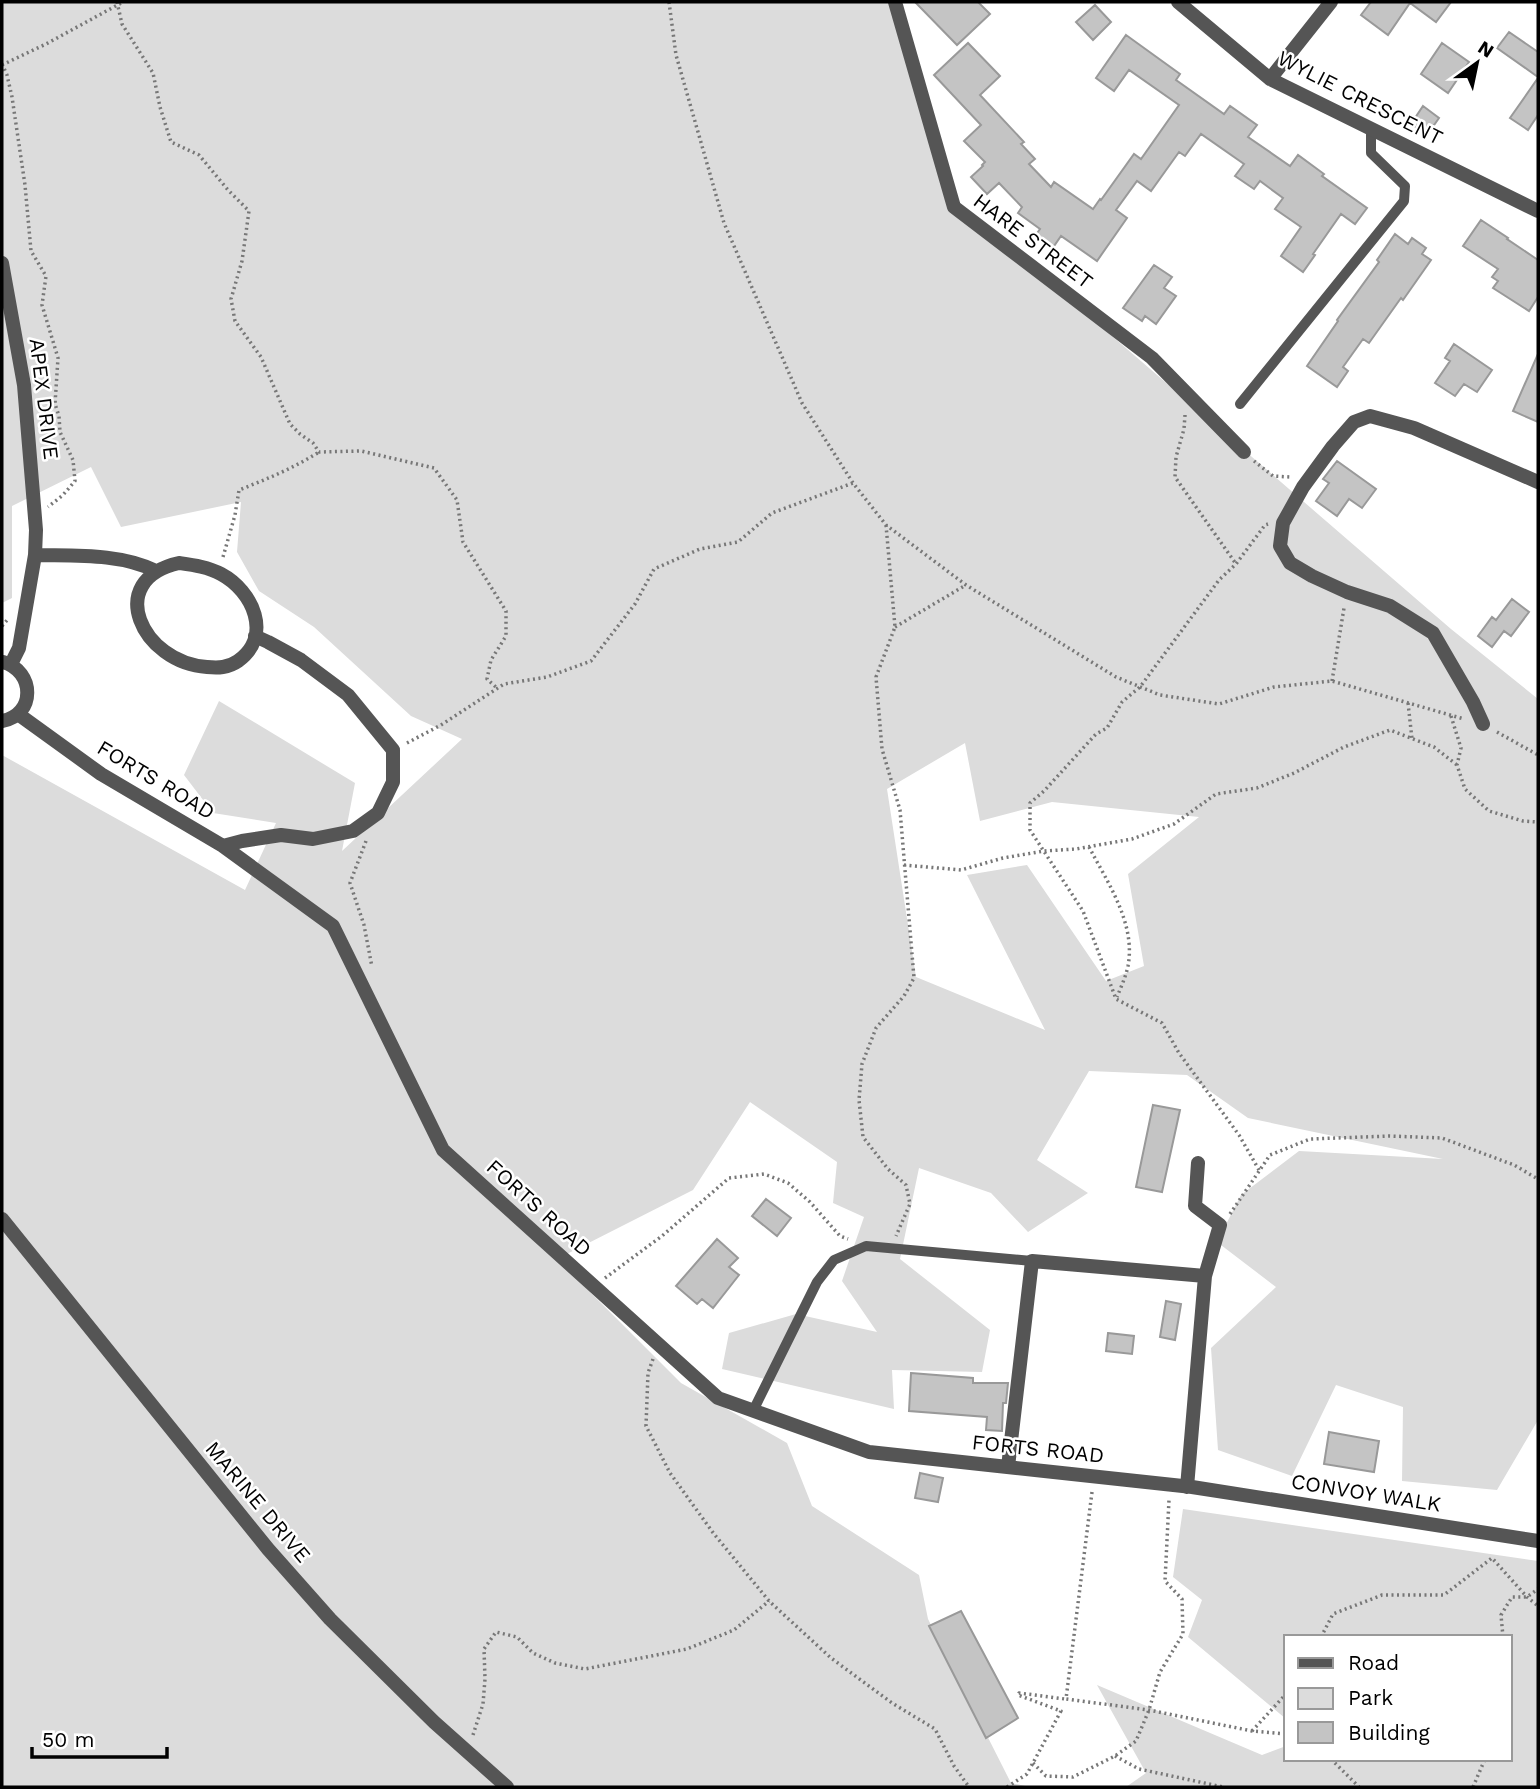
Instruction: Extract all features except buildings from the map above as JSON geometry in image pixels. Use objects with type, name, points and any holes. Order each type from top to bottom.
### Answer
[{"type":"street","name":"HARE STREET","points":[[895,2],[954,206],[1152,358],[1244,452]]},
{"type":"street","name":"WYLIE CRESCENT","points":[[1178,2],[1270,79],[1538,211]]},
{"type":"street","points":[[1270,79],[1331,2]]},
{"type":"street","name":"APEX DRIVE","points":[[2,263],[24,385],[36,517],[35,555],[19,648],[6,662]]},
{"type":"street","points":[[1483,724],[1433,634],[1390,606],[1347,592],[1290,563],[1280,546],[1283,523],[1309,478],[1354,422],[1370,416],[1414,428],[1538,482]]},
{"type":"street","points":[[35,555],[130,561],[156,571]]},
{"type":"street","points":[[179,563],[194,565],[219,573],[248,598],[254,609],[255,636],[250,649],[241,659],[222,668],[200,667],[183,662],[155,645],[141,626],[138,603],[146,581],[156,571],[179,563]]},
{"type":"street","points":[[223,846],[281,835],[313,839],[353,831],[377,813],[393,782],[393,751],[348,695],[301,660],[255,636]]},
{"type":"street","points":[[2,721],[18,714],[26,701],[27,687],[22,674],[6,662]]},
{"type":"street","name":"FORTS ROAD","points":[[18,714],[101,774],[223,846],[333,926],[443,1150],[718,1398],[869,1452],[1187,1487]]},
{"type":"street","points":[[1187,1487],[1205,1276],[1220,1225],[1195,1206],[1198,1163]]},
{"type":"street","name":"MARINE DRIVE","points":[[2,1219],[268,1549],[340,1628],[434,1722],[507,1787]]},
{"type":"street","points":[[1009,1467],[1032,1261],[1205,1276]]},
{"type":"street","name":"CONVOY WALK","points":[[1187,1487],[1538,1541]]},
{"type":"lane","points":[[1240,404],[1404,201],[1405,186],[1371,153],[1371,128]]},
{"type":"lane","points":[[753,1411],[817,1282],[834,1259],[866,1246],[1032,1261]]},
{"type":"path","points":[[36,517],[63,495],[75,481],[73,460],[60,432],[55,404],[58,358],[42,305],[46,276],[31,251],[12,97],[2,65],[46,44],[119,2],[122,24],[153,73],[171,142],[199,155],[249,211],[242,261],[231,299],[235,321],[261,357],[290,424],[313,443],[319,452]]},
{"type":"path","points":[[670,2],[676,55],[724,223],[802,403],[853,483],[886,525],[966,585],[1116,677],[1160,695],[1219,704],[1274,687],[1332,681],[1451,716],[1461,748],[1457,765],[1465,789],[1489,811],[1523,821],[1538,822]]},
{"type":"path","points":[[1185,393],[1184,429],[1176,457],[1175,477],[1236,564]]},
{"type":"path","points":[[219,573],[239,490],[283,472],[319,452],[360,451],[434,468],[457,500],[463,542],[506,611],[506,636],[491,660],[487,679],[497,688]]},
{"type":"path","points":[[1244,452],[1273,476],[1309,478]]},
{"type":"path","points":[[393,751],[441,725],[504,684],[547,677],[591,661],[635,604],[653,569],[700,549],[738,542],[772,513],[853,483]]},
{"type":"path","points":[[1259,1170],[1239,1135],[1179,1054],[1162,1023],[1116,999],[1083,911],[1030,830],[1030,803],[1096,734],[1107,728],[1122,702],[1140,687],[1219,580],[1236,564],[1265,525],[1283,523]]},
{"type":"path","points":[[886,525],[895,627],[876,677],[882,749],[900,810],[914,978],[904,996],[876,1028],[862,1064],[859,1100],[863,1137],[888,1169],[906,1185],[910,1204],[891,1249]]},
{"type":"path","points":[[895,627],[966,585]]},
{"type":"path","points":[[1332,681],[1347,592]]},
{"type":"path","points":[[1408,703],[1412,739]]},
{"type":"path","points":[[904,865],[961,870],[1003,858],[1132,839],[1174,824],[1216,794],[1256,788],[1294,773],[1344,747],[1390,730],[1434,747],[1457,765]]},
{"type":"path","points":[[373,973],[364,925],[350,883],[377,813]]},
{"type":"path","points":[[1089,847],[1115,896],[1129,934],[1128,965],[1116,999]]},
{"type":"path","points":[[1220,1225],[1270,1155],[1310,1139],[1390,1136],[1441,1138],[1514,1165],[1538,1179]]},
{"type":"path","points":[[594,1287],[662,1236],[729,1178],[764,1174],[788,1183],[810,1202],[839,1236],[866,1246]]},
{"type":"path","points":[[657,1344],[648,1373],[646,1426],[670,1473],[714,1534],[769,1601],[831,1658],[892,1703],[935,1729],[954,1766],[969,1787]]},
{"type":"path","points":[[1066,1699],[1094,1476]]},
{"type":"path","points":[[1033,1763],[1046,1776],[1073,1777],[1115,1756],[1136,1741],[1160,1672],[1183,1634],[1182,1599],[1165,1581],[1170,1485]]},
{"type":"path","points":[[1322,1635],[1333,1614],[1382,1595],[1444,1595],[1492,1558],[1538,1606]]},
{"type":"path","points":[[1503,1635],[1501,1615],[1512,1597],[1527,1597],[1538,1588]]},
{"type":"path","points":[[467,1752],[483,1704],[484,1649],[496,1632],[517,1637],[533,1653],[555,1663],[585,1668],[687,1649],[734,1630],[769,1601]]},
{"type":"path","points":[[1007,1787],[1027,1774],[1061,1710],[1018,1695],[1019,1693],[1149,1710],[1252,1731],[1284,1734]]},
{"type":"path","points":[[1252,1731],[1284,1696]]},
{"type":"path","points":[[1115,1756],[1139,1769],[1223,1787]]},
{"type":"path","points":[[1333,1761],[1359,1787]]},
{"type":"path","points":[[1473,1787],[1484,1761]]},
{"type":"green space","points":[[2,2],[895,2],[951,197],[1451,629],[1538,699],[1538,1420],[1497,1490],[1402,1481],[1403,1407],[1336,1385],[1292,1476],[1218,1450],[1211,1348],[1276,1287],[1217,1242],[1241,1195],[1299,1151],[1443,1159],[1248,1118],[1187,1075],[1089,1071],[1037,1160],[1088,1193],[1028,1232],[991,1193],[919,1168],[900,1259],[990,1330],[982,1372],[892,1370],[894,1409],[722,1369],[729,1333],[796,1314],[877,1332],[842,1281],[864,1217],[833,1203],[837,1162],[750,1102],[693,1190],[557,1259],[681,1383],[787,1443],[812,1506],[919,1575],[928,1619],[1011,1783],[1030,1787],[2,1787],[2,755],[245,890],[276,823],[213,813],[184,775],[219,701],[355,783],[342,851],[462,739],[411,716],[314,627],[259,591],[237,552],[241,502],[121,527],[91,467],[12,506],[12,598],[2,603]],"holes":[[[965,743],[980,821],[1052,802],[1199,817],[1128,874],[1144,966],[1106,981],[1027,865],[967,875],[1045,1030],[916,977],[887,789]]]},
{"type":"green space","points":[[1183,1509],[1538,1561],[1538,1787],[1126,1787],[1146,1773],[1097,1685],[1262,1755],[1284,1747],[1284,1761],[1512,1761],[1512,1635],[1284,1635],[1284,1717],[1188,1637],[1202,1600],[1173,1577]]}]
